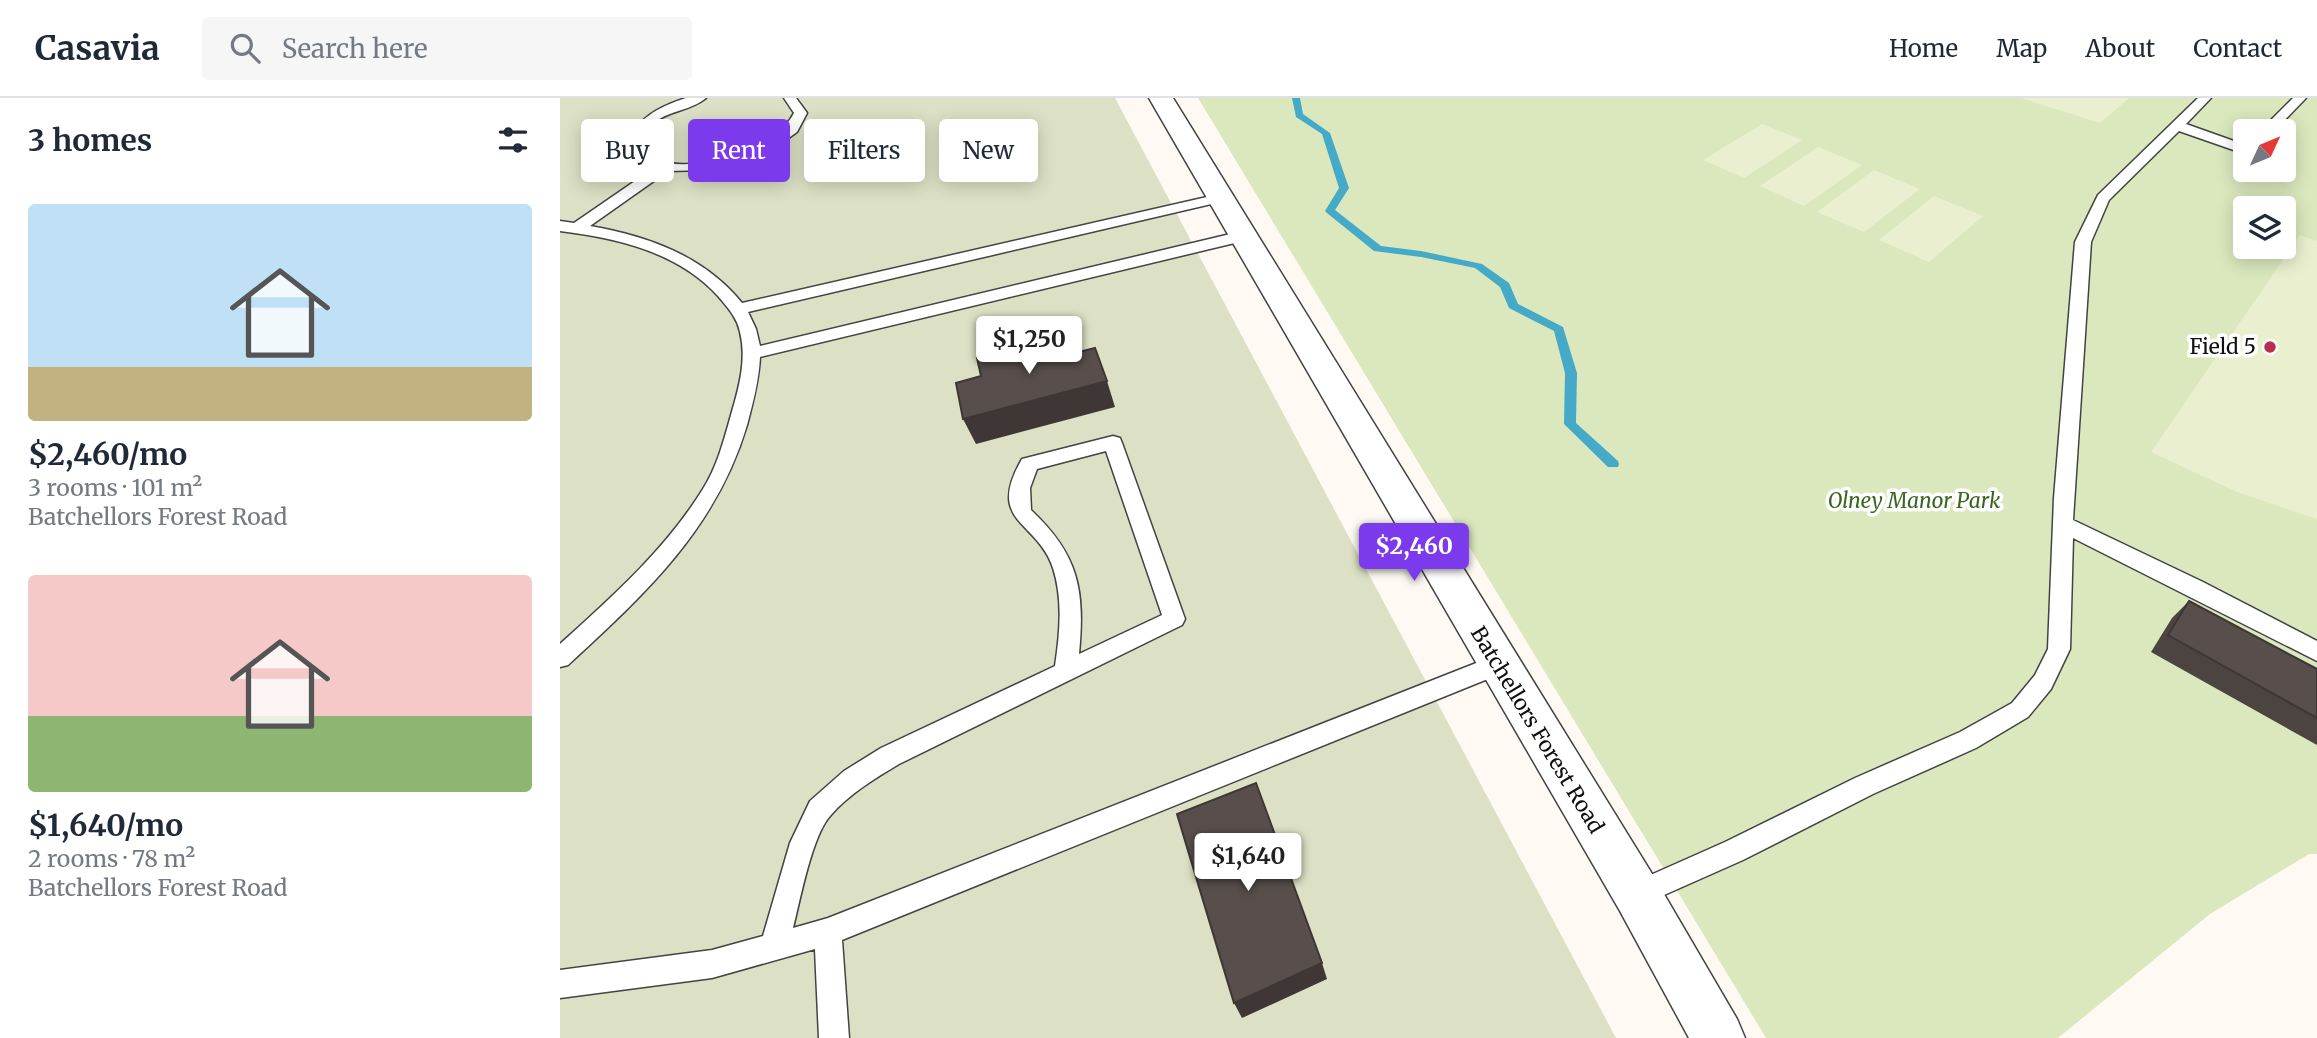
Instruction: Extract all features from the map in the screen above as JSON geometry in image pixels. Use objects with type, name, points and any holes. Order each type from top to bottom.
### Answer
[{"type":"street","name":"Batchellors Forest Road","points":[[1161,98],[1497,665],[1637,894],[1718,1038]]},
{"type":"lane","points":[[652,119],[700,98]]},
{"type":"lane","points":[[674,166],[708,165],[772,145],[799,122],[802,112],[799,104],[790,98]]},
{"type":"lane","points":[[1637,894],[1734,851],[1864,786],[1968,740],[2020,710],[2043,682],[2059,649],[2063,524],[2083,242],[2103,198],[2205,98]]},
{"type":"lane","points":[[2279,119],[2300,98]]},
{"type":"lane","points":[[2176,125],[2233,146]]},
{"type":"lane","points":[[569,227],[641,182]]},
{"type":"lane","points":[[738,309],[1220,198]]},
{"type":"lane","points":[[560,658],[607,616],[654,567],[679,539],[711,493],[728,458],[748,391],[751,354],[749,330],[738,309],[727,295],[691,265],[652,246],[569,227]]},
{"type":"lane","points":[[751,354],[1243,236]]},
{"type":"lane","points":[[773,949],[803,842],[819,809],[853,779],[890,756],[1174,619],[1113,443],[1029,464],[1020,488],[1021,513],[1057,553],[1064,578],[1071,630],[1066,671]]},
{"type":"lane","points":[[2063,524],[2196,587],[2317,652]]},
{"type":"lane","points":[[560,984],[712,964],[828,932],[1497,665]]},
{"type":"lane","points":[[828,932],[834,1038]]},
{"type":"green space","points":[[560,98],[1115,98],[1616,1038],[560,1038]]},
{"type":"green space","name":"Olney Manor Park","points":[[1198,98],[2317,98],[2317,854],[2309,854],[2210,914],[2058,1038],[1766,1038]]},
{"type":"green space","points":[[2021,98],[2129,98],[2100,123]]},
{"type":"green space","points":[[1762,124],[1802,140],[1744,178],[1703,160]]},
{"type":"green space","points":[[1818,147],[1862,165],[1804,206],[1760,186]]},
{"type":"green space","points":[[1874,170],[1920,189],[1864,232],[1817,212]]},
{"type":"green space","points":[[1934,196],[1983,216],[1929,262],[1879,240]]},
{"type":"green space","name":"Field 5","points":[[2300,235],[2317,241],[2317,519],[2237,492],[2151,452],[2284,259],[2296,259],[2296,241]]},
{"type":"building","points":[[1070,335],[1075,353],[1095,348],[1107,381],[963,419],[956,383],[981,376],[977,358]]},
{"type":"building","points":[[2189,601],[2317,669],[2317,718],[2168,635]]},
{"type":"building","points":[[1256,783],[1322,963],[1234,1003],[1177,814]]},
{"type":"waterway","points":[[1296,98],[1299,115],[1326,133],[1344,188],[1330,211],[1378,249],[1421,254],[1478,266],[1505,285],[1513,306],[1559,329],[1571,373],[1570,424],[1613,464]]},
{"type":"place","name":"Field 5","points":[[2270,347]]}]
